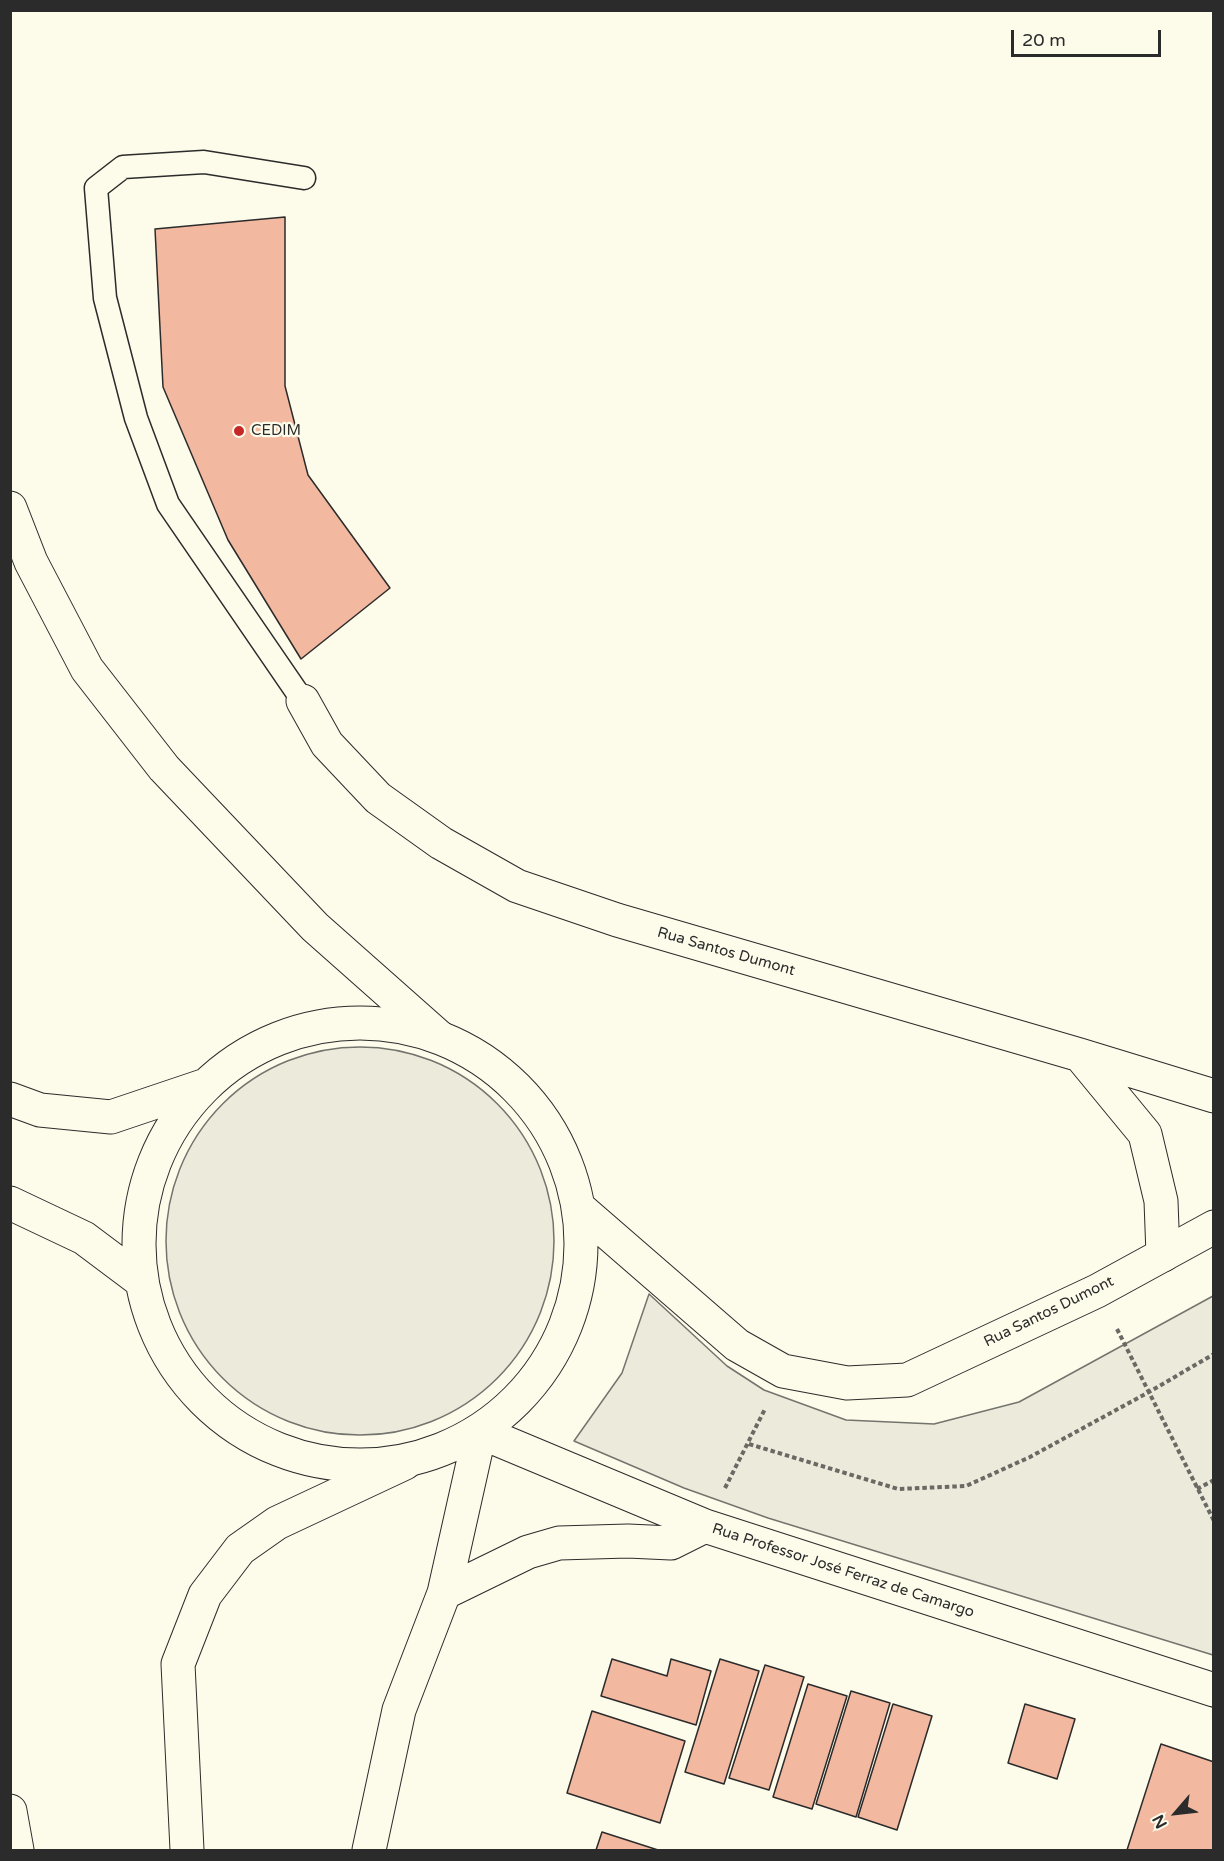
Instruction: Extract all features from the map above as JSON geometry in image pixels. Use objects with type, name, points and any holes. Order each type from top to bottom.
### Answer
[{"type":"main road","points":[[10,508],[31,562],[87,669],[164,768],[315,927],[438,1036],[488,1064],[530,1103],[561,1152],[578,1207],[580,1272],[563,1335],[529,1390],[480,1432],[444,1451],[405,1463],[277,1523],[240,1549],[205,1595],[178,1664],[187,1851]]},
{"type":"main road","name":"Rua Santos Dumont","points":[[303,701],[327,744],[378,798],[441,843],[517,886],[617,920],[1214,1096]]},
{"type":"main road","points":[[405,1463],[333,1466],[265,1446],[206,1405],[163,1348],[140,1280],[140,1210],[161,1142],[203,1086],[253,1048],[312,1027],[376,1023],[438,1036]]},
{"type":"main road","points":[[1080,1055],[1145,1134],[1161,1202],[1163,1255]]},
{"type":"main road","points":[[10,1099],[40,1110],[111,1117],[203,1086]]},
{"type":"main road","points":[[10,1203],[84,1238],[140,1280]]},
{"type":"main road","name":"Rua Santos Dumont","points":[[578,1207],[737,1345],[783,1371],[847,1383],[907,1380],[1097,1291],[1214,1227]]},
{"type":"main road","points":[[369,1851],[399,1710],[444,1593],[480,1432]]},
{"type":"main road","name":"Rua Professor José Ferraz de Camargo","points":[[480,1432],[705,1526],[1214,1690]]},
{"type":"main road","points":[[444,1593],[528,1552],[559,1543],[628,1541],[671,1543],[705,1526]]},
{"type":"main road","points":[[10,1811],[17,1851]]},
{"type":"lane","points":[[303,701],[168,504],[136,418],[105,298],[96,188],[123,167],[204,162],[304,178]]},
{"type":"path","points":[[1097,1291],[1214,1521]]},
{"type":"path","points":[[748,1444],[898,1489],[966,1486],[1030,1457],[1214,1354]]},
{"type":"path","points":[[705,1526],[783,1371]]},
{"type":"path","points":[[1197,1489],[1214,1480]]},
{"type":"shaded area","points":[[360,1047],[398,1050],[434,1061],[468,1079],[497,1104],[522,1133],[540,1167],[551,1203],[554,1241],[551,1279],[540,1315],[522,1349],[497,1378],[468,1403],[434,1421],[398,1432],[360,1435],[322,1432],[286,1421],[252,1403],[223,1378],[198,1349],[180,1315],[169,1279],[166,1241],[169,1203],[180,1167],[198,1133],[223,1104],[252,1079],[286,1061],[322,1050]]},
{"type":"shaded area","points":[[649,1294],[727,1366],[764,1390],[846,1420],[934,1424],[1019,1402],[1213,1296],[1213,1655],[768,1518],[684,1488],[574,1441],[622,1373]]},
{"type":"building","name":"CEDIM","points":[[285,217],[285,386],[308,475],[390,588],[301,659],[228,540],[163,387],[155,229]]},
{"type":"building","points":[[612,1659],[667,1676],[671,1659],[711,1671],[696,1725],[601,1696]]},
{"type":"building","points":[[720,1659],[759,1671],[724,1784],[685,1772]]},
{"type":"building","points":[[765,1665],[804,1677],[769,1790],[729,1778]]},
{"type":"building","points":[[808,1684],[847,1696],[812,1809],[773,1797]]},
{"type":"building","points":[[851,1691],[890,1703],[856,1817],[816,1804]]},
{"type":"building","points":[[893,1704],[932,1716],[897,1830],[858,1817]]},
{"type":"building","points":[[1025,1704],[1075,1719],[1057,1779],[1008,1763]]},
{"type":"building","points":[[592,1711],[685,1741],[660,1823],[567,1793]]},
{"type":"building","points":[[1161,1744],[1214,1762],[1213,1850],[1127,1850]]},
{"type":"building","points":[[602,1832],[658,1850],[596,1850]]},
{"type":"place","name":"CEDIM","points":[[239,431]]}]
